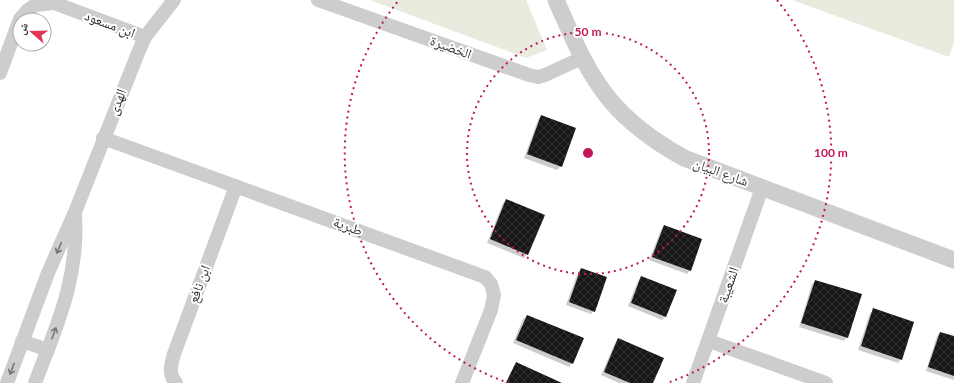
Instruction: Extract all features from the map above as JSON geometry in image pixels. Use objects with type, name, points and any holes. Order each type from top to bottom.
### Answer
[{"type":"street","name":"الهدى","points":[[7,383],[48,273],[75,212],[127,77],[145,37],[174,0]]},
{"type":"street","name":"الخضيرة","points":[[318,0],[529,75],[545,75],[582,58]]},
{"type":"street","name":"شارع البيان","points":[[556,0],[582,58],[610,99],[639,128],[662,146],[684,158],[954,260]]},
{"type":"street","name":"ابن مسعود","points":[[0,73],[20,19],[28,10],[40,4],[54,4],[63,6],[145,37]]},
{"type":"street","name":"طبرية","points":[[103,138],[485,277],[491,284],[494,295],[491,310],[462,383]]},
{"type":"street","name":"ابن نافع","points":[[176,383],[172,380],[171,371],[174,354],[236,186]]},
{"type":"street","name":"الشعيبة","points":[[693,383],[762,188]]},
{"type":"street","name":"الهدى","points":[[36,383],[71,281],[76,247],[75,212]]},
{"type":"street","points":[[22,341],[48,350]]},
{"type":"street","points":[[709,341],[826,383]]},
{"type":"shaded area","points":[[370,0],[526,0],[547,50],[526,58]]},
{"type":"shaded area","points":[[792,0],[954,0],[954,42],[949,57]]},
{"type":"building","points":[[541,115],[576,128],[562,167],[527,154]]},
{"type":"building","points":[[506,199],[545,215],[528,255],[490,239]]},
{"type":"building","points":[[664,225],[702,239],[691,271],[652,257]]},
{"type":"building","points":[[581,268],[607,277],[595,312],[569,302]]},
{"type":"building","points":[[641,276],[677,290],[666,317],[631,303]]},
{"type":"building","points":[[815,280],[862,294],[848,338],[801,323]]},
{"type":"building","points":[[873,308],[914,322],[902,360],[861,346]]},
{"type":"building","points":[[527,315],[584,338],[573,364],[516,340]]},
{"type":"building","points":[[940,332],[954,336],[954,376],[928,367]]},
{"type":"building","points":[[618,338],[664,358],[653,383],[630,383],[604,372]]},
{"type":"building","points":[[516,362],[562,383],[506,383]]}]
